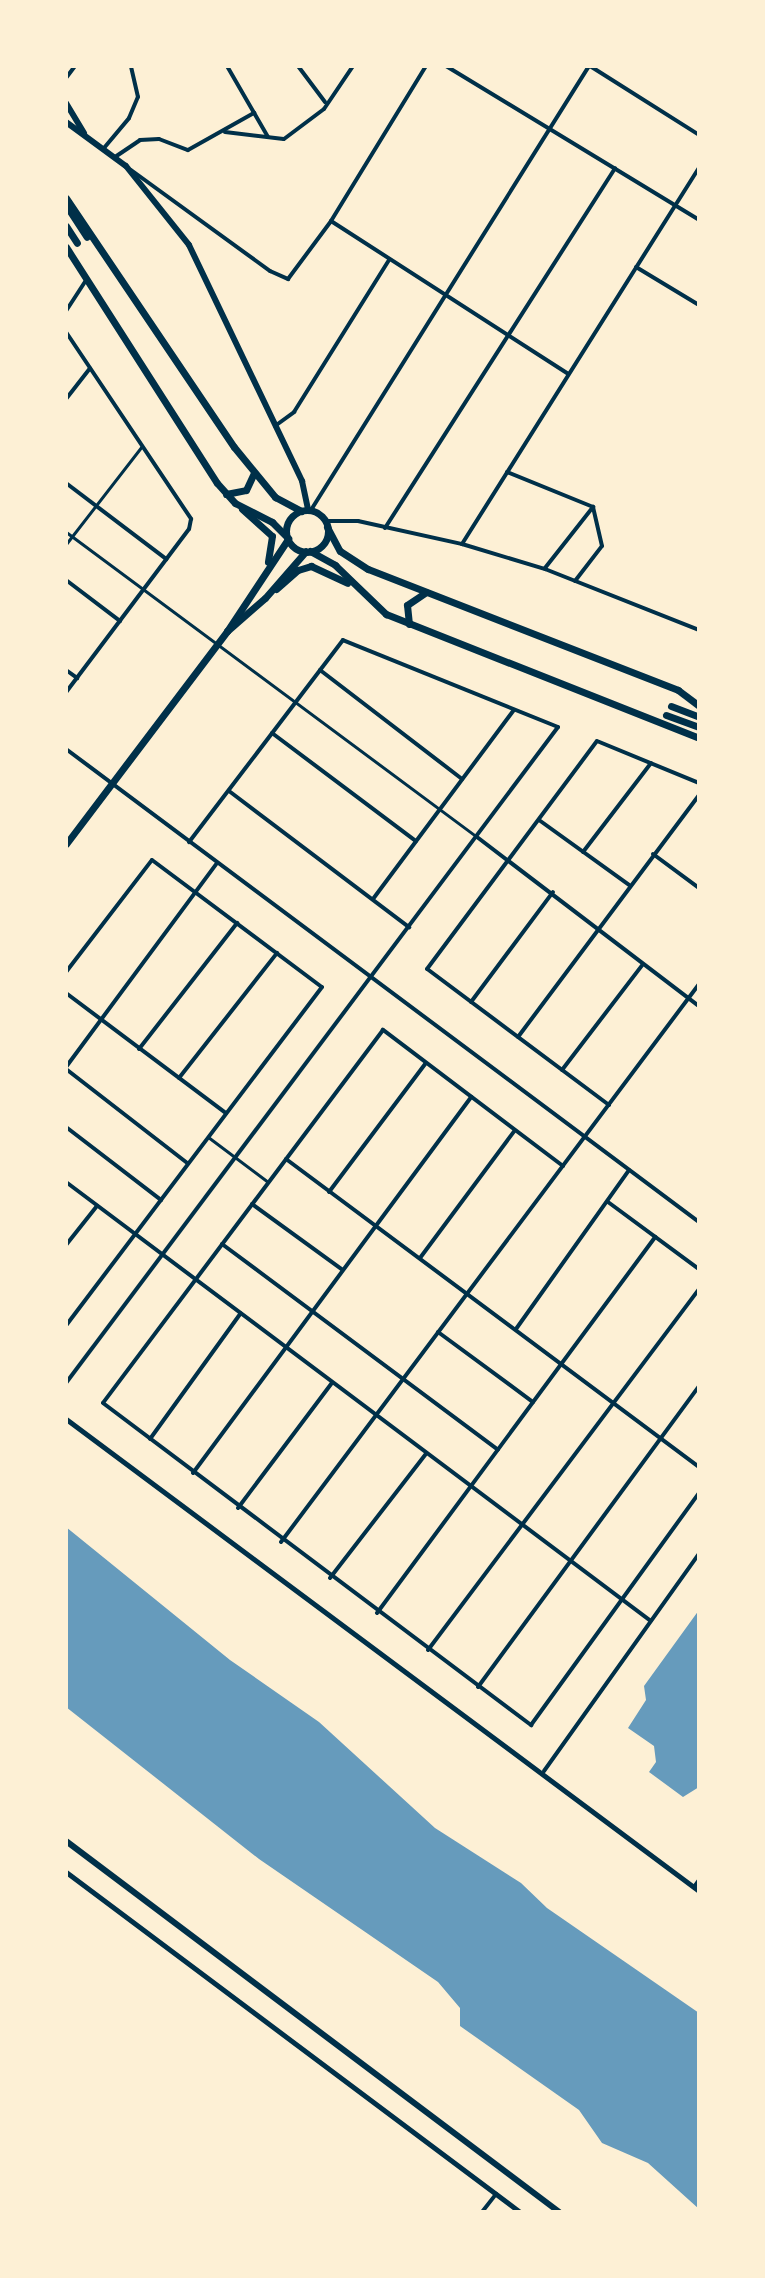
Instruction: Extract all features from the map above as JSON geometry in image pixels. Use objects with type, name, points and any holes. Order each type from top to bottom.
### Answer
[{"type":"main road","points":[[66,103],[84,133]]},
{"type":"main road","points":[[66,122],[126,166],[189,245],[302,481],[307,510]]},
{"type":"main road","points":[[66,198],[254,473],[281,502],[307,510],[327,524],[334,543],[349,558],[426,592],[678,690],[698,704]]},
{"type":"main road","points":[[66,205],[87,237]]},
{"type":"main road","points":[[66,226],[77,243]]},
{"type":"main road","points":[[66,247],[226,494],[272,536],[263,573]]},
{"type":"main road","points":[[226,494],[246,490],[254,473]]},
{"type":"main road","points":[[235,503],[272,522],[288,539],[335,565],[352,586]]},
{"type":"main road","points":[[66,844],[227,631],[288,539],[290,519],[307,510]]},
{"type":"main road","points":[[265,598],[308,551],[322,545],[327,524]]},
{"type":"main road","points":[[227,631],[298,570],[311,566],[328,570],[409,624],[699,738]]},
{"type":"main road","points":[[409,624],[407,605],[426,592]]},
{"type":"main road","points":[[671,706],[699,717]]},
{"type":"main road","points":[[666,715],[699,727]]},
{"type":"main road","points":[[66,1841],[559,2212]]},
{"type":"street","points":[[66,78],[75,66]]},
{"type":"street","points":[[104,148],[124,125],[138,97],[131,66]]},
{"type":"street","points":[[227,66],[268,138]]},
{"type":"street","points":[[298,66],[326,103]]},
{"type":"street","points":[[225,132],[284,139],[326,103],[353,66]]},
{"type":"street","points":[[126,166],[270,271],[288,279],[331,221],[426,66]]},
{"type":"street","points":[[446,66],[699,220]]},
{"type":"street","points":[[307,510],[589,66],[699,135]]},
{"type":"street","points":[[115,157],[140,140],[159,139],[188,150],[254,113]]},
{"type":"street","points":[[462,544],[699,167]]},
{"type":"street","points":[[385,528],[615,168]]},
{"type":"street","points":[[331,221],[568,374]]},
{"type":"street","points":[[275,426],[294,412],[389,260]]},
{"type":"street","points":[[636,266],[699,305]]},
{"type":"street","points":[[66,311],[86,280]]},
{"type":"street","points":[[66,332],[191,519],[166,560],[66,692]]},
{"type":"street","points":[[66,399],[90,368]]},
{"type":"street","points":[[66,544],[142,445]]},
{"type":"street","points":[[507,472],[593,507]]},
{"type":"street","points":[[66,483],[166,560]]},
{"type":"street","points":[[545,569],[593,507]]},
{"type":"street","points":[[575,581],[602,546],[593,507]]},
{"type":"street","points":[[327,524],[385,528],[462,544],[545,569],[699,630]]},
{"type":"street","points":[[66,532],[553,892],[699,1006]]},
{"type":"street","points":[[66,580],[120,621]]},
{"type":"street","points":[[66,1383],[558,727],[343,640],[189,842]]},
{"type":"street","points":[[66,670],[77,678]]},
{"type":"street","points":[[320,670],[462,779]]},
{"type":"street","points":[[373,899],[514,710]]},
{"type":"street","points":[[272,733],[416,841]]},
{"type":"street","points":[[609,1105],[427,969],[597,741],[699,783]]},
{"type":"street","points":[[66,749],[699,1222]]},
{"type":"street","points":[[583,852],[651,763]]},
{"type":"street","points":[[229,791],[409,927]]},
{"type":"street","points":[[518,1037],[699,795]]},
{"type":"street","points":[[539,820],[629,885]]},
{"type":"street","points":[[653,854],[699,887]]},
{"type":"street","points":[[66,972],[152,860],[322,987],[66,1325]]},
{"type":"street","points":[[188,1163],[66,1068],[217,862]]},
{"type":"street","points":[[471,1002],[553,892]]},
{"type":"street","points":[[139,1049],[237,923]]},
{"type":"street","points":[[179,1078],[277,953]]},
{"type":"street","points":[[562,1070],[643,964]]},
{"type":"street","points":[[281,1542],[699,984]]},
{"type":"street","points":[[66,993],[226,1113]]},
{"type":"street","points":[[563,1166],[383,1030],[103,1403],[281,1542],[531,1725],[699,1493]]},
{"type":"street","points":[[329,1192],[426,1063]]},
{"type":"street","points":[[193,1473],[471,1097]]},
{"type":"street","points":[[66,1127],[161,1200]]},
{"type":"street","points":[[420,1258],[515,1130]]},
{"type":"street","points":[[208,1137],[268,1182]]},
{"type":"street","points":[[286,1159],[699,1467]]},
{"type":"street","points":[[516,1329],[629,1170]]},
{"type":"street","points":[[66,1182],[375,1417],[651,1621]]},
{"type":"street","points":[[607,1201],[699,1269]]},
{"type":"street","points":[[252,1204],[343,1270]]},
{"type":"street","points":[[66,1245],[97,1205]]},
{"type":"street","points":[[377,1613],[655,1237]]},
{"type":"street","points":[[222,1244],[498,1450]]},
{"type":"street","points":[[428,1650],[699,1289]]},
{"type":"street","points":[[150,1439],[241,1313]]},
{"type":"street","points":[[438,1332],[533,1402]]},
{"type":"street","points":[[238,1508],[332,1383]]},
{"type":"street","points":[[478,1687],[699,1386]]},
{"type":"street","points":[[66,1419],[544,1771],[696,1889],[699,1880]]},
{"type":"street","points":[[330,1578],[426,1454]]},
{"type":"street","points":[[544,1771],[699,1554]]},
{"type":"street","points":[[66,1872],[520,2212]]},
{"type":"street","points":[[482,2212],[496,2194]]},
{"type":"water","points":[[66,1527],[230,1660],[319,1722],[435,1828],[521,1883],[547,1908],[699,2013],[699,2209],[648,2163],[602,2143],[579,2110],[460,2026],[460,2008],[438,1982],[259,1859],[66,1707]]},
{"type":"water","points":[[699,1610],[699,1787],[683,1797],[649,1772],[656,1762],[654,1746],[628,1728],[646,1700],[644,1686]]}]
